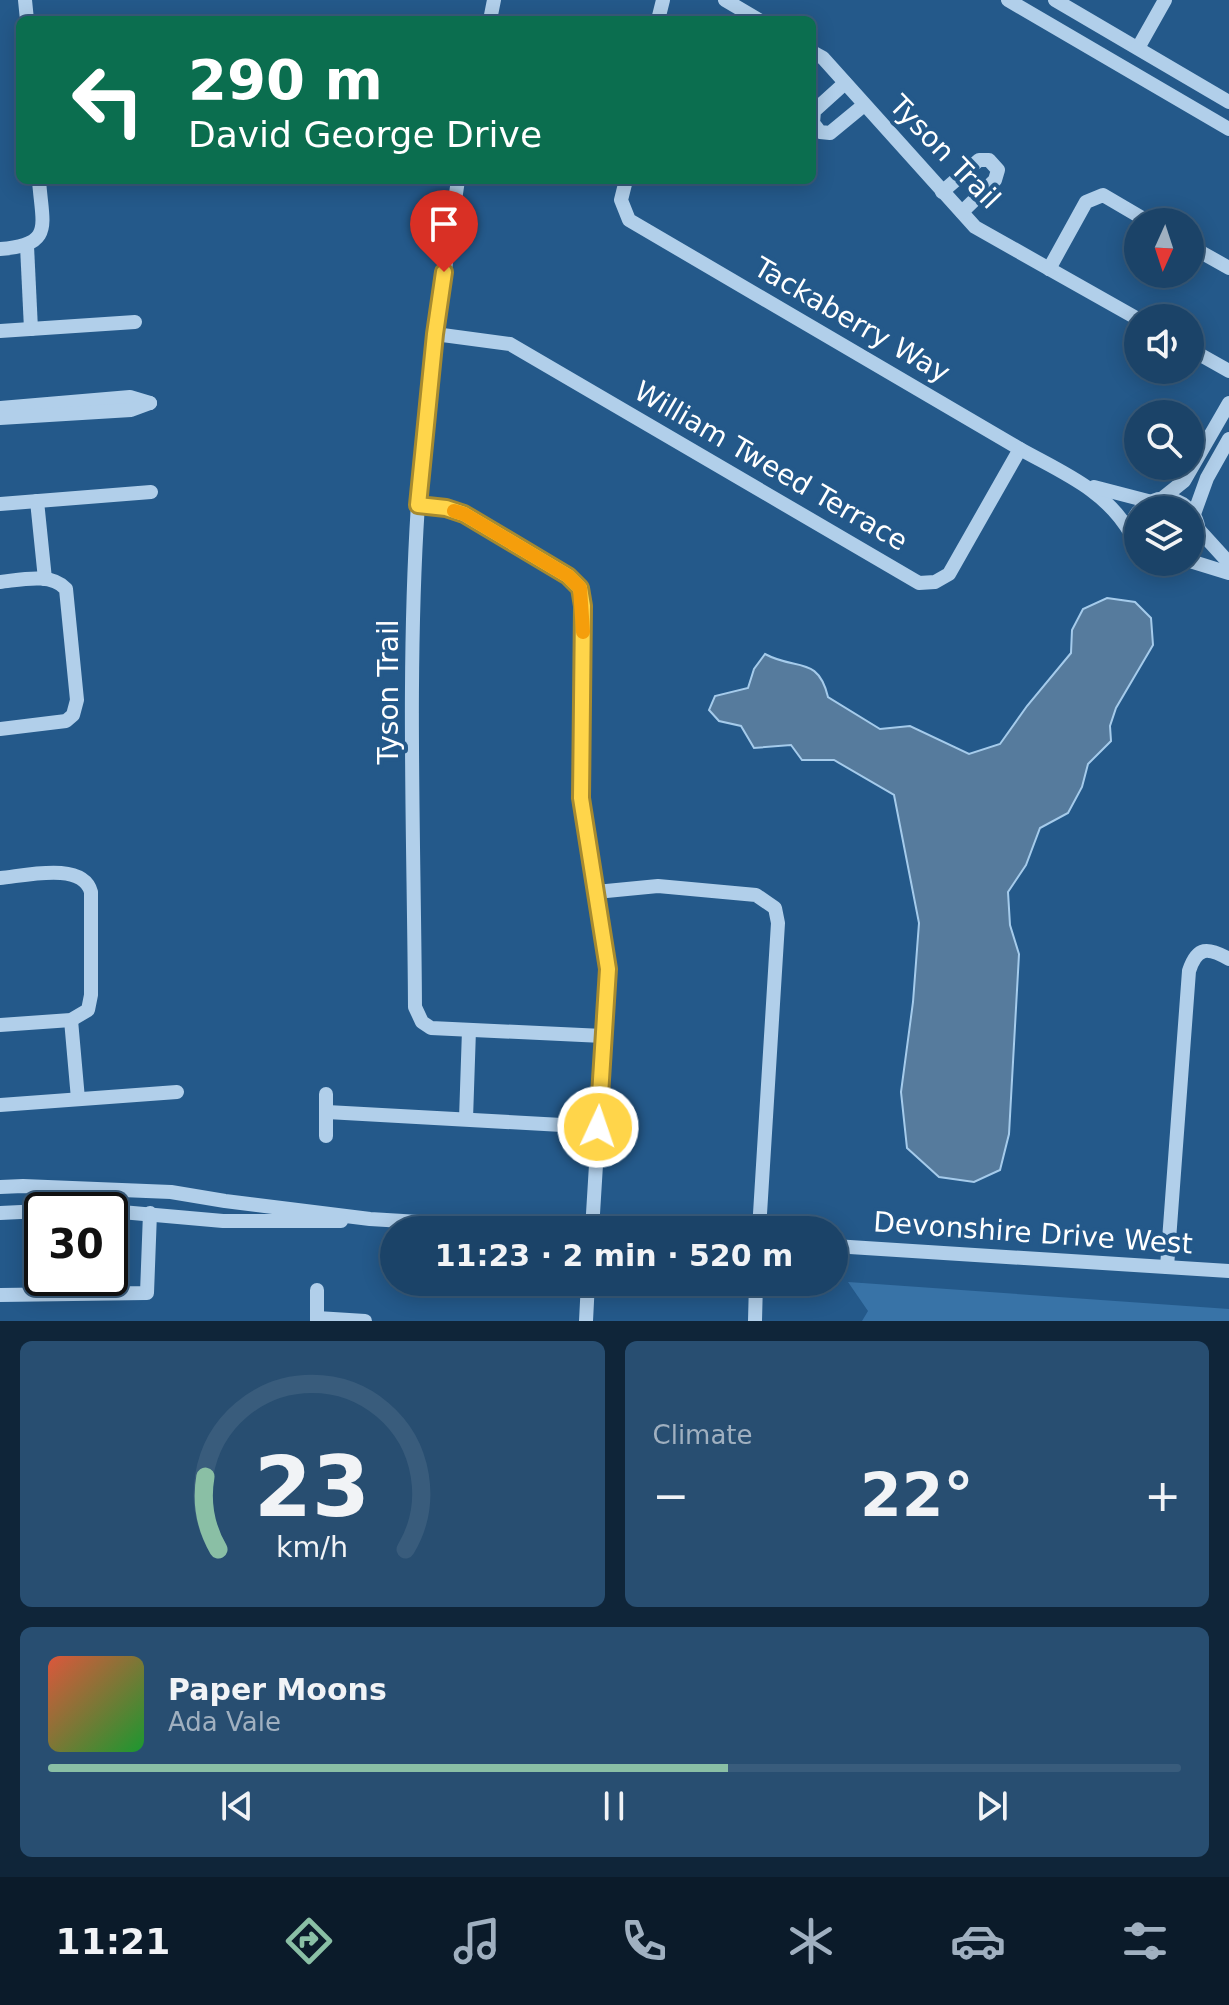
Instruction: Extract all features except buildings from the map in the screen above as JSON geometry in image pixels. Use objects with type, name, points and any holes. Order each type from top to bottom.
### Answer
[{"type":"street","points":[[725,0],[752,16]]},
{"type":"street","points":[[1008,0],[1229,129]]},
{"type":"street","points":[[1055,0],[1229,102]]},
{"type":"street","points":[[1138,48],[1165,0]]},
{"type":"street","name":"Tyson Trail","points":[[816,54],[823,58],[975,227],[1124,311]]},
{"type":"street","points":[[816,109],[845,83]]},
{"type":"street","points":[[816,127],[820,132],[830,133],[864,105]]},
{"type":"street","points":[[942,192],[979,160],[989,160],[998,170],[995,180],[962,212]]},
{"type":"street","points":[[0,249],[27,246],[38,238],[42,226],[39,184]]},
{"type":"street","name":"Tyson Trail","points":[[457,184],[435,334],[418,505],[413,660],[415,1007],[422,1022],[431,1028],[603,1036]]},
{"type":"street","name":"Tackaberry Way","points":[[625,184],[621,200],[629,220],[1086,485]]},
{"type":"street","points":[[1049,269],[1086,202],[1103,195],[1125,208]]},
{"type":"street","points":[[27,246],[31,329]]},
{"type":"street","points":[[1204,254],[1229,268]]},
{"type":"street","points":[[0,331],[135,322]]},
{"type":"street","name":"William Tweed Terrace","points":[[435,334],[510,344],[919,583],[935,582],[949,574],[1020,449]]},
{"type":"street","points":[[1204,357],[1229,371]]},
{"type":"street","points":[[0,408],[130,397],[150,403],[131,410],[0,418]]},
{"type":"street","points":[[1165,496],[1184,481],[1229,403]]},
{"type":"street","points":[[1200,496],[1229,439]]},
{"type":"street","points":[[1086,485],[1124,501]]},
{"type":"street","points":[[1086,485],[1105,500],[1124,522]]},
{"type":"street","points":[[0,504],[151,492]]},
{"type":"street","points":[[37,501],[45,579]]},
{"type":"street","points":[[418,505],[446,508],[464,514],[568,576],[580,588],[583,606],[581,798],[608,969],[593,1216]]},
{"type":"street","points":[[1204,536],[1229,563]]},
{"type":"street","points":[[1204,565],[1229,573]]},
{"type":"street","points":[[0,582],[45,579],[62,584],[68,597],[76,707],[66,721],[0,729]]},
{"type":"street","points":[[0,878],[64,872],[79,876],[90,885],[91,995],[88,1010],[71,1020],[0,1025]]},
{"type":"street","points":[[596,892],[658,886],[756,895],[775,908],[778,923],[760,1216]]},
{"type":"street","points":[[1167,1267],[1189,971],[1193,958],[1202,951],[1212,951],[1229,959]]},
{"type":"street","points":[[71,1020],[78,1099]]},
{"type":"street","points":[[466,1119],[469,1030]]},
{"type":"street","points":[[0,1105],[177,1092]]},
{"type":"street","points":[[326,1094],[326,1136]]},
{"type":"street","points":[[327,1112],[598,1127]]},
{"type":"street","points":[[0,1187],[171,1192],[380,1220]]},
{"type":"street","points":[[0,1213],[24,1212]]},
{"type":"street","points":[[128,1212],[223,1221],[311,1223],[370,1219]]},
{"type":"street","points":[[0,1295],[147,1293],[150,1213]]},
{"type":"street","name":"Devonshire Drive West","points":[[848,1247],[1229,1271]]},
{"type":"street","points":[[317,1290],[317,1320],[365,1321]]},
{"type":"street","points":[[586,1321],[587,1296]]},
{"type":"street","points":[[755,1321],[756,1296]]},
{"type":"shaded area","points":[[1107,598],[1135,602],[1151,618],[1153,645],[1116,708],[1110,726],[1111,741],[1088,764],[1082,787],[1068,813],[1040,828],[1026,865],[1008,892],[1010,925],[1019,954],[1009,1134],[1000,1170],[974,1182],[939,1177],[907,1148],[901,1092],[913,1002],[919,923],[894,795],[834,760],[802,760],[791,745],[754,748],[741,726],[719,721],[709,710],[715,696],[748,688],[754,669],[765,654],[812,669],[824,684],[828,697],[880,729],[910,726],[969,754],[1000,744],[1071,653],[1072,630],[1083,609]]},
{"type":"shaded area","points":[[848,1282],[1229,1309],[1229,1321],[862,1321],[868,1311]]},
{"type":"slow traffic","points":[[454,511],[568,576],[580,588],[583,632]]},
{"type":"route","points":[[444,272],[418,505],[446,508],[464,514],[568,576],[580,588],[583,606],[581,798],[608,969],[598,1127]]}]
